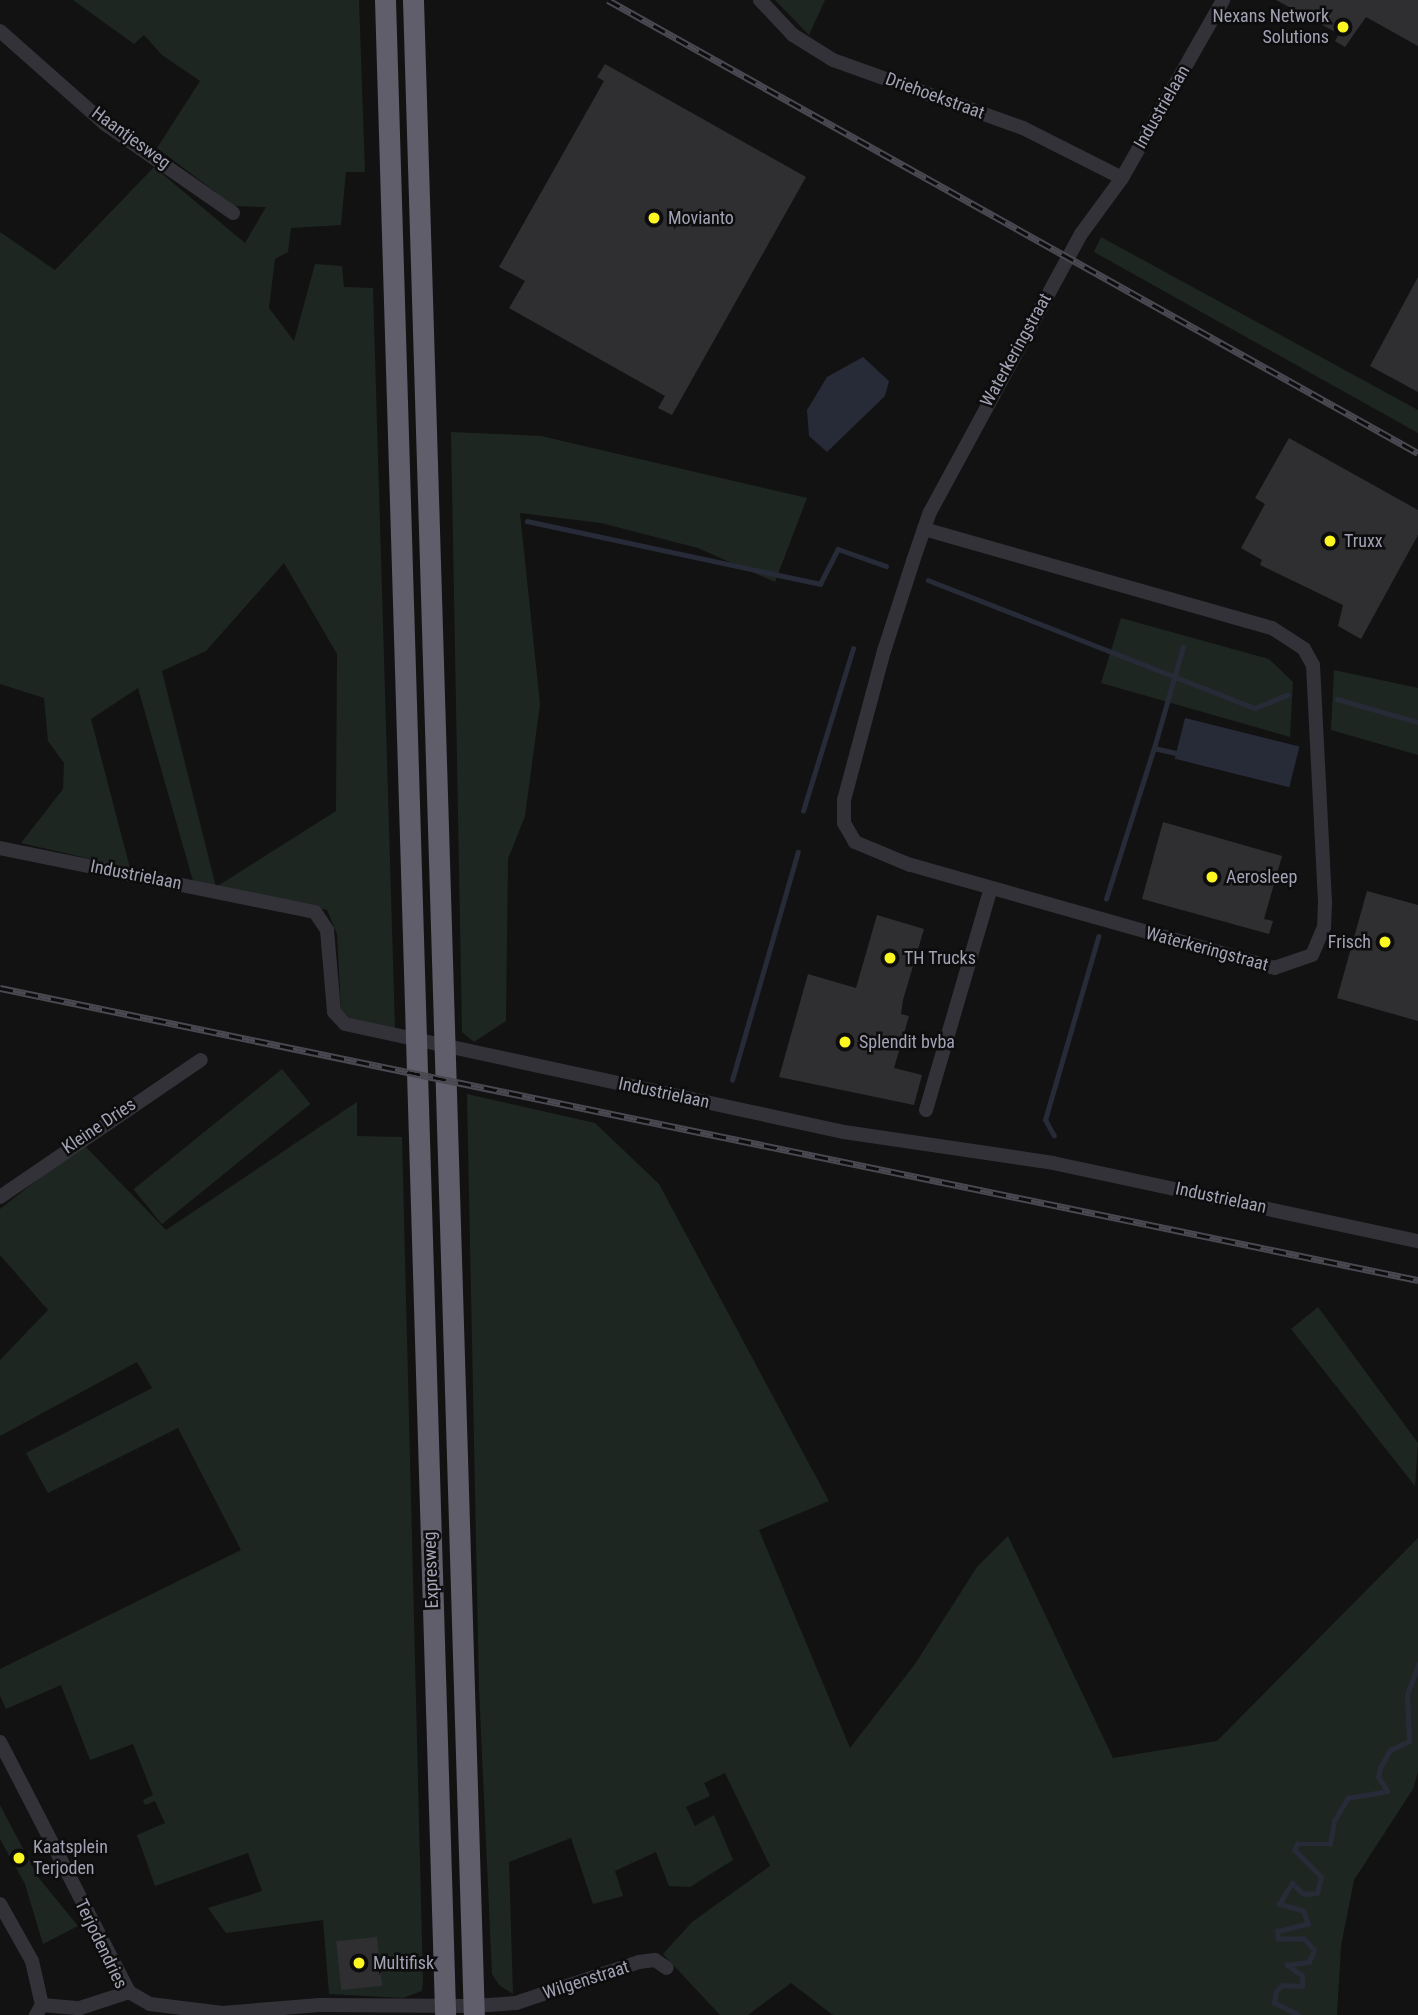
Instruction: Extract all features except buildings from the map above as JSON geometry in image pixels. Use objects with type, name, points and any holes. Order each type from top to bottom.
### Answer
[{"type":"highway","name":"Expresweg","points":[[385,0],[445,2011]]},
{"type":"highway","name":"Expresweg","points":[[413,0],[474,2011]]},
{"type":"street","name":"Driehoekstraat","points":[[760,0],[793,35],[833,60],[1023,128],[1122,178]]},
{"type":"street","name":"Industrielaan","points":[[1122,178],[1223,0]]},
{"type":"street","name":"Haantjesweg","points":[[0,31],[105,124],[233,213]]},
{"type":"street","name":"Waterkeringstraat","points":[[924,529],[1272,628],[1293,637],[1313,665],[1325,902],[1324,927],[1312,955],[1275,968],[991,888],[871,851],[855,842],[844,824],[844,800],[881,663],[924,529],[995,386],[1082,234],[1122,178]]},
{"type":"street","name":"Industrielaan","points":[[0,848],[315,912],[327,930],[334,1012],[345,1024],[844,1132],[1053,1163],[1418,1241]]},
{"type":"street","points":[[926,1110],[991,888]]},
{"type":"street","name":"Kleine Dries","points":[[0,1197],[201,1060]]},
{"type":"street","name":"Terjodendries","points":[[0,1742],[129,1992],[80,2008],[39,2010],[32,1961],[0,1904]]},
{"type":"street","name":"Wilgenstraat","points":[[129,1992],[150,2004],[184,2011],[320,2005],[474,2011],[516,2003],[639,1962],[655,1960],[667,1968]]},
{"type":"shaded area","points":[[73,0],[359,0],[365,172],[346,172],[341,225],[291,228],[288,252],[275,259],[269,308],[294,341],[315,264],[342,266],[344,287],[373,288],[395,1029],[352,1020],[341,1010],[337,934],[327,910],[217,886],[336,811],[337,654],[284,563],[206,651],[162,671],[216,886],[193,881],[138,688],[91,719],[130,868],[21,843],[63,789],[64,763],[48,741],[44,698],[0,684],[0,232],[55,270],[154,167],[245,243],[266,207],[234,206],[157,148],[200,81],[162,55],[144,35],[134,44]]},
{"type":"shaded area","points":[[775,0],[825,0],[809,35]]},
{"type":"shaded area","points":[[1101,237],[1418,410],[1418,433],[1094,252]]},
{"type":"shaded area","points":[[451,432],[541,436],[807,498],[775,582],[698,548],[601,523],[520,513],[540,704],[525,816],[508,859],[506,1021],[474,1042],[462,1032]]},
{"type":"shaded area","points":[[1121,618],[1269,659],[1293,682],[1290,737],[1101,683]]},
{"type":"shaded area","points":[[1334,670],[1418,688],[1418,755],[1331,730]]},
{"type":"shaded area","points":[[282,1069],[310,1104],[162,1224],[134,1189]]},
{"type":"shaded area","points":[[467,1094],[595,1123],[659,1184],[829,1501],[759,1530],[850,1748],[915,1664],[977,1567],[1008,1536],[1113,1758],[1217,1741],[1418,1538],[1418,1772],[1413,1789],[1354,1880],[1341,1946],[1337,2015],[833,2015],[791,1983],[748,2015],[720,2015],[663,1954],[692,1922],[770,1866],[725,1773],[704,1783],[710,1796],[686,1807],[695,1826],[714,1815],[733,1860],[690,1887],[669,1886],[656,1852],[615,1871],[623,1896],[593,1904],[571,1838],[509,1862],[513,1994],[499,1985],[492,1974],[479,1689]]},
{"type":"shaded area","points":[[357,1102],[357,1136],[402,1137],[423,1982],[422,1991],[403,1998],[329,1994],[323,1920],[226,1933],[208,1908],[262,1891],[248,1853],[155,1886],[137,1835],[165,1823],[155,1801],[145,1805],[143,1800],[153,1795],[133,1744],[90,1760],[61,1685],[6,1709],[0,1696],[0,1669],[241,1550],[178,1428],[48,1493],[26,1453],[152,1388],[137,1362],[0,1436],[0,1360],[48,1310],[0,1255],[0,1209],[83,1144],[166,1230]]},
{"type":"shaded area","points":[[1318,1307],[1418,1443],[1415,1486],[1291,1329]]},
{"type":"shaded area","name":"Kaatsplein Terjoden","points":[[0,1805],[38,1877],[78,1926],[43,1944],[25,1884],[0,1839]]},
{"type":"water","points":[[863,357],[889,381],[885,396],[827,452],[809,436],[807,410],[827,377]]},
{"type":"water","points":[[1185,718],[1299,747],[1289,787],[1175,759]]},
{"type":"waterway","points":[[527,521],[820,584],[838,549],[886,566]]},
{"type":"waterway","points":[[928,580],[1255,708],[1288,695]]},
{"type":"waterway","points":[[1154,748],[1183,647]]},
{"type":"waterway","points":[[803,811],[853,648]]},
{"type":"waterway","points":[[1337,699],[1418,722]]},
{"type":"waterway","points":[[1106,899],[1154,748],[1175,753]]},
{"type":"waterway","points":[[732,1080],[798,852]]},
{"type":"waterway","points":[[1054,1136],[1045,1120],[1098,937]]},
{"type":"waterway","points":[[1298,2015],[1274,2003],[1276,1991],[1283,1985],[1302,1986],[1302,1976],[1287,1965],[1309,1962],[1314,1950],[1304,1939],[1278,1939],[1277,1931],[1308,1924],[1303,1911],[1279,1904],[1292,1883],[1304,1894],[1317,1893],[1321,1877],[1294,1850],[1297,1844],[1330,1844],[1334,1821],[1348,1798],[1387,1791],[1378,1777],[1380,1768],[1390,1750],[1409,1741],[1407,1695],[1418,1664]]},
{"type":"railway","points":[[608,0],[1418,453]]},
{"type":"railway","points":[[0,988],[1418,1280]]},
{"type":"place","name":"Nexans Network Solutions","points":[[1343,27]]},
{"type":"place","name":"Movianto","points":[[654,218]]},
{"type":"place","name":"Truxx","points":[[1330,541]]},
{"type":"place","name":"Aerosleep","points":[[1212,877]]},
{"type":"place","name":"Frisch","points":[[1385,942]]},
{"type":"place","name":"TH Trucks","points":[[890,958]]},
{"type":"place","name":"Splendit bvba","points":[[845,1042]]},
{"type":"place","name":"Kaatsplein Terjoden","points":[[19,1858]]},
{"type":"place","name":"Multifisk","points":[[359,1963]]}]
